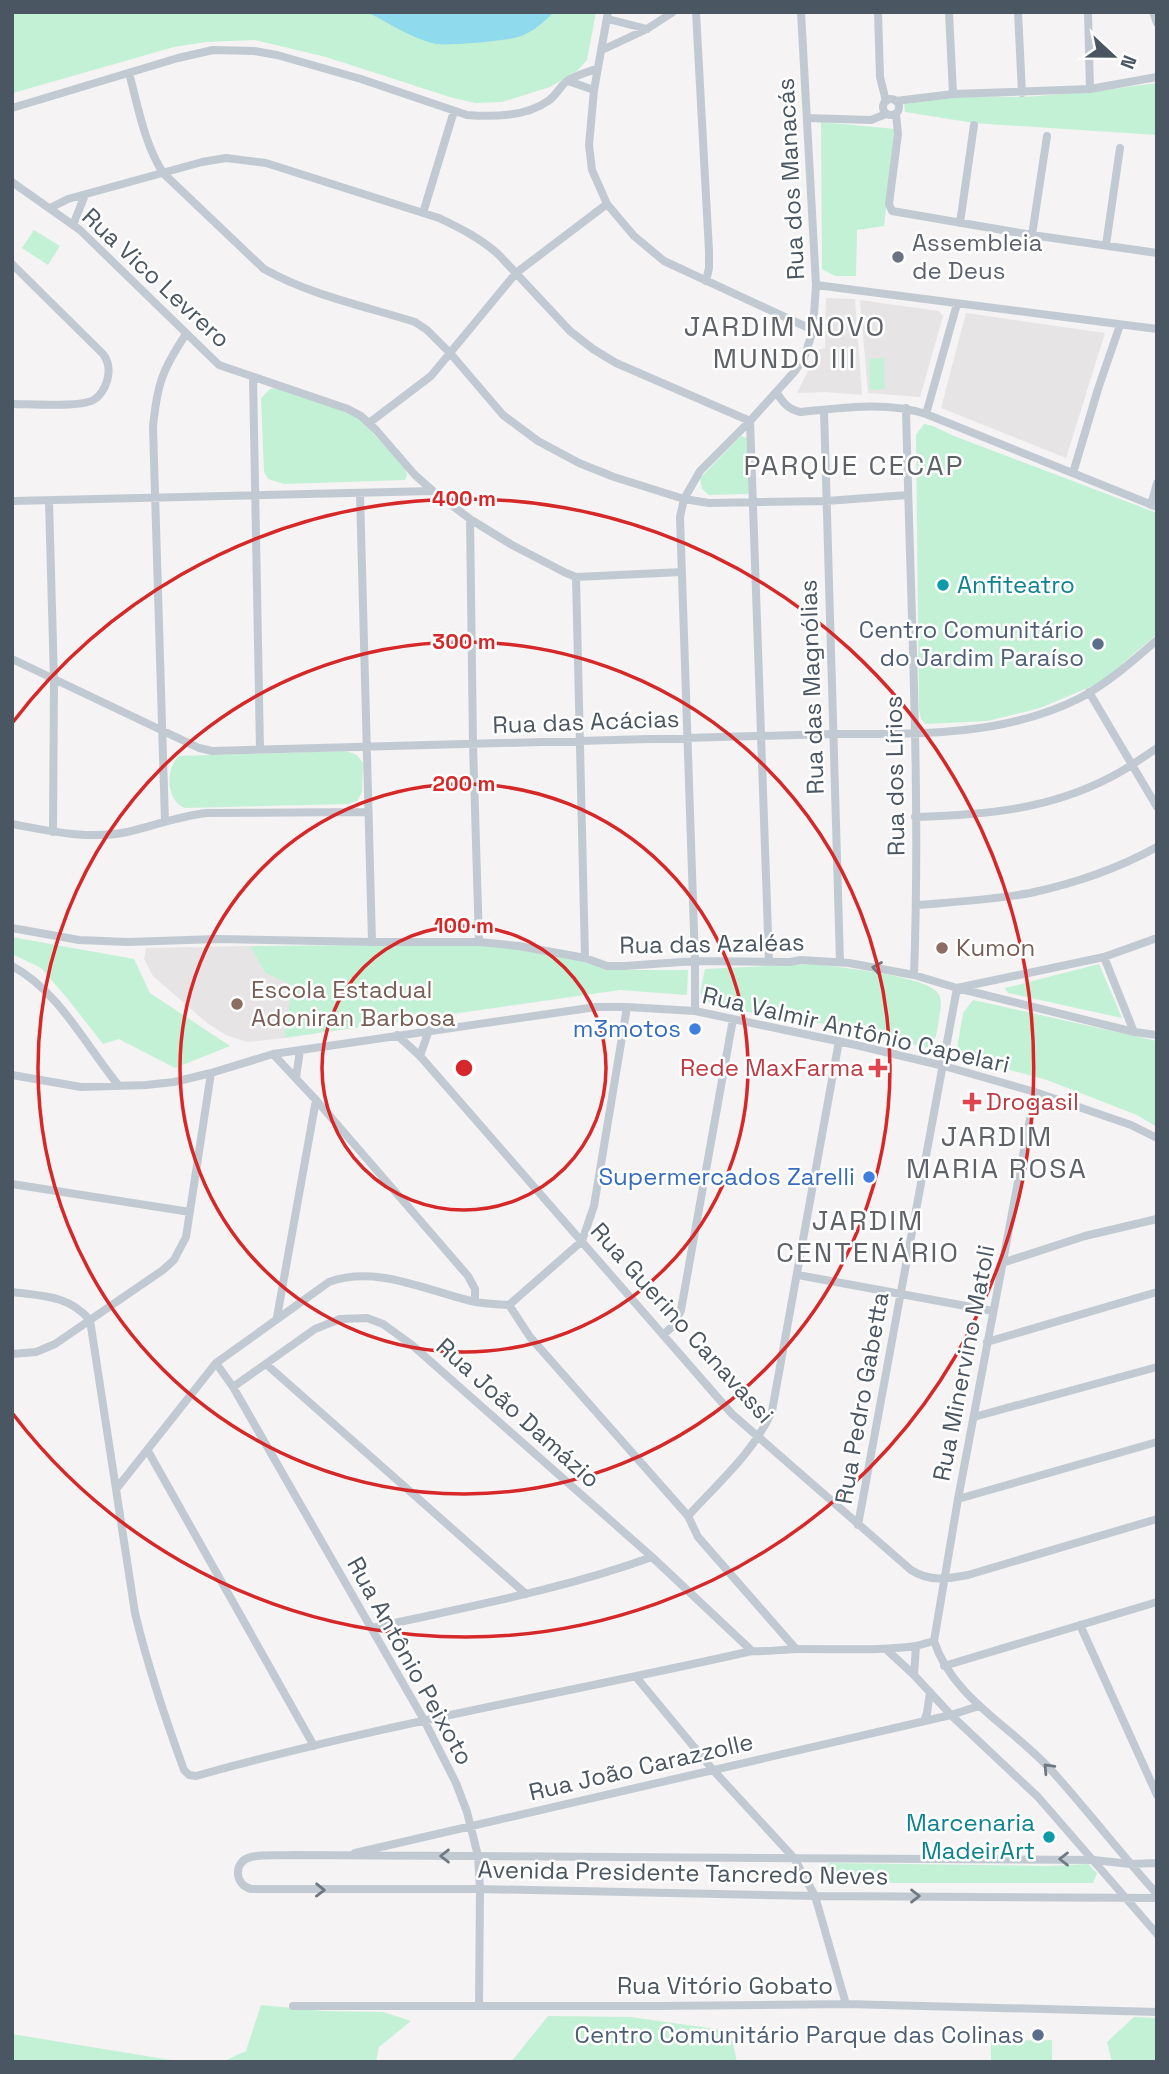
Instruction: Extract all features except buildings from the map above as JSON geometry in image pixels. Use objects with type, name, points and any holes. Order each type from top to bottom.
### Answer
[{"type":"street","points":[[602,50],[647,29],[673,12]]},
{"type":"street","points":[[696,12],[709,251],[706,281]]},
{"type":"street","name":"Rua dos Manacás","points":[[695,1011],[680,517],[684,499],[700,471],[795,371],[804,358],[813,330],[816,285],[801,12]]},
{"type":"street","points":[[877,12],[880,76],[886,101],[882,107],[886,114]]},
{"type":"street","points":[[949,12],[953,94]]},
{"type":"street","points":[[1018,12],[1021,93]]},
{"type":"street","points":[[1088,12],[1090,89]]},
{"type":"street","points":[[1153,12],[1157,23]]},
{"type":"street","points":[[647,29],[608,15],[594,90],[589,145],[592,170],[607,204],[634,236],[664,261],[813,330]]},
{"type":"street","points":[[12,108],[213,50],[254,51],[298,60],[467,115],[484,117],[508,115],[548,102],[568,80],[598,68]]},
{"type":"street","points":[[129,73],[147,139],[163,173],[264,269],[295,284],[415,322],[427,330],[450,354],[503,415],[538,441],[579,463],[614,477],[684,499],[709,503],[908,495]]},
{"type":"street","points":[[886,101],[953,94],[1090,89],[1157,77]]},
{"type":"street","points":[[568,80],[594,90]]},
{"type":"street","points":[[896,101],[899,107],[895,114],[898,134],[889,204],[892,211],[1157,253]]},
{"type":"street","points":[[423,213],[454,111]]},
{"type":"street","points":[[807,118],[871,120],[886,114],[895,114]]},
{"type":"street","points":[[960,223],[974,125]]},
{"type":"street","points":[[1032,235],[1046,136]]},
{"type":"street","points":[[1106,245],[1120,148]]},
{"type":"street","points":[[50,208],[85,195],[226,158],[266,163],[447,222],[485,243],[498,254],[570,331],[593,349],[616,363],[750,421],[755,503],[769,962]]},
{"type":"street","name":"Rua Vico Levrero","points":[[12,181],[73,225],[219,365],[361,415],[433,491],[470,519],[512,545],[576,577],[682,572]]},
{"type":"street","points":[[73,225],[85,195]]},
{"type":"street","points":[[369,423],[431,376],[516,273],[607,204]]},
{"type":"street","points":[[12,264],[103,355],[108,365],[108,378],[103,390],[94,400],[82,404],[12,404]]},
{"type":"street","points":[[816,285],[1157,330]]},
{"type":"street","points":[[926,414],[957,304]]},
{"type":"street","points":[[1073,473],[1120,325]]},
{"type":"street","points":[[165,822],[160,730],[153,427],[156,392],[170,357],[186,334]]},
{"type":"street","points":[[253,377],[260,749]]},
{"type":"street","points":[[776,391],[786,406],[800,412],[855,407],[906,408],[926,414],[1154,506],[1157,483]]},
{"type":"street","name":"Rua dos Lírios","points":[[906,408],[915,734],[914,975]]},
{"type":"street","name":"Rua das Magnólias","points":[[824,410],[840,962]]},
{"type":"street","points":[[12,501],[433,491]]},
{"type":"street","points":[[360,493],[372,942]]},
{"type":"street","points":[[49,501],[54,680],[53,832]]},
{"type":"street","points":[[470,519],[479,942]]},
{"type":"street","points":[[576,577],[585,958]]},
{"type":"street","name":"Rua das Acácias","points":[[12,659],[205,750],[915,734],[990,727],[1038,714],[1089,692],[1127,666],[1157,640]]},
{"type":"street","points":[[1089,692],[1157,807]]},
{"type":"street","points":[[915,817],[971,816],[1022,808],[1067,796],[1111,777],[1157,747]]},
{"type":"street","points":[[12,824],[53,832],[91,835],[124,832],[192,814],[368,812]]},
{"type":"street","points":[[916,905],[1031,893],[1090,875],[1139,857],[1157,847]]},
{"type":"street","name":"Rua das Azaléas","points":[[12,928],[79,940],[128,942],[217,939],[479,942],[519,946],[585,958],[607,965],[625,966],[695,961],[840,962],[914,975],[1134,1032],[1157,1035]]},
{"type":"street","points":[[957,988],[1104,957],[1157,938]]},
{"type":"street","points":[[1104,957],[1134,1032]]},
{"type":"street","points":[[12,966],[35,980],[52,997],[119,1086]]},
{"type":"street","name":"Rua Pedro Gabetta","points":[[858,1525],[957,988]]},
{"type":"street","name":"Rua Valmir Antônio Capelari","points":[[12,1075],[81,1087],[174,1082],[273,1054],[596,1007],[627,1007],[695,1011],[944,1066],[1035,1092],[1131,1125],[1157,1138]]},
{"type":"street","points":[[117,1488],[216,1363],[329,1282],[342,1277],[371,1275],[475,1302],[509,1305],[582,1241],[594,1206],[627,1007]]},
{"type":"street","points":[[663,1335],[674,1325],[684,1299],[733,1019]]},
{"type":"street","points":[[1146,1033],[1157,1029]]},
{"type":"street","points":[[420,1056],[429,1030]]},
{"type":"street","name":"Rua Guerino Canavassi","points":[[397,1035],[420,1056],[732,1414],[911,1570],[922,1577],[944,1580]]},
{"type":"street","points":[[688,1516],[758,1436],[772,1411],[839,1041]]},
{"type":"street","points":[[296,1078],[300,1050]]},
{"type":"street","points":[[273,1054],[468,1276],[475,1289],[475,1302]]},
{"type":"street","points":[[12,1354],[36,1352],[55,1343],[174,1260],[186,1237],[211,1073]]},
{"type":"street","name":"Rua Minervino Matoli","points":[[934,1641],[1035,1092]]},
{"type":"street","points":[[277,1317],[316,1100]]},
{"type":"street","points":[[12,1184],[190,1212]]},
{"type":"street","points":[[1002,1264],[1085,1236],[1157,1219]]},
{"type":"street","points":[[798,1275],[993,1311]]},
{"type":"street","points":[[12,1292],[65,1301],[79,1308],[90,1320],[131,1590],[143,1647],[184,1770],[189,1774],[196,1776],[424,1720],[752,1651],[887,1650],[934,1641],[944,1666],[979,1706],[1051,1769],[1157,1896]]},
{"type":"street","points":[[987,1342],[1157,1292]]},
{"type":"street","points":[[509,1305],[530,1337],[688,1516],[698,1537],[796,1649]]},
{"type":"street","name":"Rua João Damázio","points":[[233,1387],[315,1329],[340,1319],[366,1318],[383,1324],[422,1354],[652,1557],[752,1651]]},
{"type":"street","name":"Rua Antônio Peixoto","points":[[216,1363],[233,1387],[372,1628],[456,1783],[478,1856],[479,2005]]},
{"type":"street","points":[[266,1364],[526,1594]]},
{"type":"street","points":[[974,1417],[1157,1367]]},
{"type":"street","points":[[958,1499],[1157,1442]]},
{"type":"street","points":[[148,1451],[314,1746]]},
{"type":"street","points":[[944,1580],[1157,1519]]},
{"type":"street","points":[[372,1628],[526,1594],[620,1569],[652,1557]]},
{"type":"street","points":[[944,1666],[1157,1602]]},
{"type":"street","points":[[1080,1625],[1157,1795]]},
{"type":"street","points":[[914,1675],[916,1646]]},
{"type":"street","points":[[887,1650],[1038,1797],[1157,1934]]},
{"type":"street","points":[[636,1677],[713,1770],[794,1858],[815,1896],[846,2004]]},
{"type":"street","points":[[923,1721],[930,1692]]},
{"type":"street","name":"Rua João Carazzolle","points":[[339,1856],[951,1715],[979,1706]]},
{"type":"street","name":"Avenida Presidente Tancredo Neves","points":[[1157,1863],[1130,1864],[1094,1860],[252,1856],[244,1859],[237,1872],[240,1882],[245,1888],[251,1889],[480,1889],[815,1896],[1157,1896]]},
{"type":"street","name":"Rua Vitório Gobato","points":[[293,2006],[846,2004],[1157,2011]]},
{"type":"shaded area","points":[[826,298],[855,299],[862,395],[797,393],[818,350],[825,348]]},
{"type":"shaded area","points":[[860,300],[939,311],[943,316],[920,397],[868,393]]},
{"type":"shaded area","points":[[966,313],[1105,333],[1066,458],[941,408]]},
{"type":"shaded area","name":"Escola Estadual Adoniran Barbosa","points":[[250,946],[265,973],[292,984],[284,1038],[247,1042],[226,1035],[207,1023],[153,976],[144,959],[146,948]]},
{"type":"green space","points":[[12,12],[596,12],[587,60],[577,71],[550,87],[502,102],[476,103],[326,57],[255,40],[206,42],[174,47],[13,93]]},
{"type":"green space","points":[[1157,83],[1157,135],[974,123],[905,112],[904,101],[954,96],[1025,97]]},
{"type":"green space","points":[[821,122],[895,129],[884,226],[857,230],[856,276],[835,276],[822,269]]},
{"type":"green space","points":[[34,230],[60,246],[48,265],[22,248]]},
{"type":"green space","points":[[884,358],[885,389],[870,390],[869,359]]},
{"type":"green space","points":[[277,388],[357,416],[405,468],[405,480],[284,484],[268,479],[264,472],[261,398],[270,389]]},
{"type":"green space","points":[[924,424],[1157,513],[1157,634],[1124,662],[1109,679],[1040,708],[987,721],[926,724],[921,719],[916,435]]},
{"type":"green space","points":[[741,436],[747,438],[750,491],[747,494],[709,495],[702,489],[700,478]]},
{"type":"green space","points":[[346,751],[357,755],[363,763],[362,792],[357,801],[348,804],[185,808],[179,805],[171,792],[171,768],[179,756]]},
{"type":"green space","points":[[12,937],[134,959],[150,993],[230,1046],[175,1068],[119,1039],[103,1044],[41,968],[12,954]]},
{"type":"green space","points":[[250,946],[520,946],[584,960],[609,970],[688,970],[687,995],[620,990],[284,1038],[292,985],[265,973]]},
{"type":"green space","points":[[812,964],[879,973],[930,987],[938,993],[941,1003],[933,1042],[927,1048],[844,1027],[735,1010],[709,1003],[700,993],[705,969]]},
{"type":"green space","points":[[1099,964],[1122,1018],[1008,993],[1005,988]]},
{"type":"green space","points":[[973,1000],[1157,1041],[1157,1127],[1137,1115],[1047,1080],[962,1057],[957,1049],[963,1013]]},
{"type":"green space","points":[[829,1863],[1047,1866],[1088,1864],[1097,1873],[1093,1883],[835,1883],[825,1881],[823,1872]]},
{"type":"green space","points":[[261,2005],[323,2011],[383,2012],[411,2021],[379,2047],[376,2062],[222,2062],[246,2051]]},
{"type":"green space","points":[[548,2016],[631,2017],[730,2031],[737,2062],[511,2062]]},
{"type":"green space","points":[[1134,2017],[1157,2018],[1157,2062],[1112,2062],[1107,2042]]},
{"type":"green space","points":[[12,2034],[183,2062],[12,2062]]},
{"type":"green space","points":[[1052,2040],[1052,2062],[991,2062],[991,2041]]},
{"type":"water","points":[[366,12],[554,12],[533,30],[518,37],[464,44],[436,44]]},
{"type":"place","name":"Assembleia de Deus","points":[[898,257]]},
{"type":"place","name":"Anfiteatro","points":[[943,585]]},
{"type":"place","name":"Centro Comunitário do Jardim Paraíso","points":[[1098,644]]},
{"type":"place","name":"Kumon","points":[[942,948]]},
{"type":"place","name":"Escola Estadual Adoniran Barbosa","points":[[237,1004]]},
{"type":"place","name":"m3motos","points":[[695,1029]]},
{"type":"place","name":"Rede MaxFarma","points":[[878,1068]]},
{"type":"place","name":"Drogasil","points":[[972,1102]]},
{"type":"place","name":"Supermercados Zarelli","points":[[869,1177]]},
{"type":"place","name":"Marcenaria MadeirArt","points":[[1049,1837]]},
{"type":"place","name":"Centro Comunitário Parque das Colinas","points":[[1038,2035]]},
{"type":"district","name":"JARDIM NOVO MUNDO III","points":[[785,342]]},
{"type":"district","name":"PARQUE CECAP","points":[[854,465]]},
{"type":"district","name":"JARDIM MARIA ROSA","points":[[997,1152]]},
{"type":"district","name":"JARDIM CENTENÁRIO","points":[[868,1236]]}]
